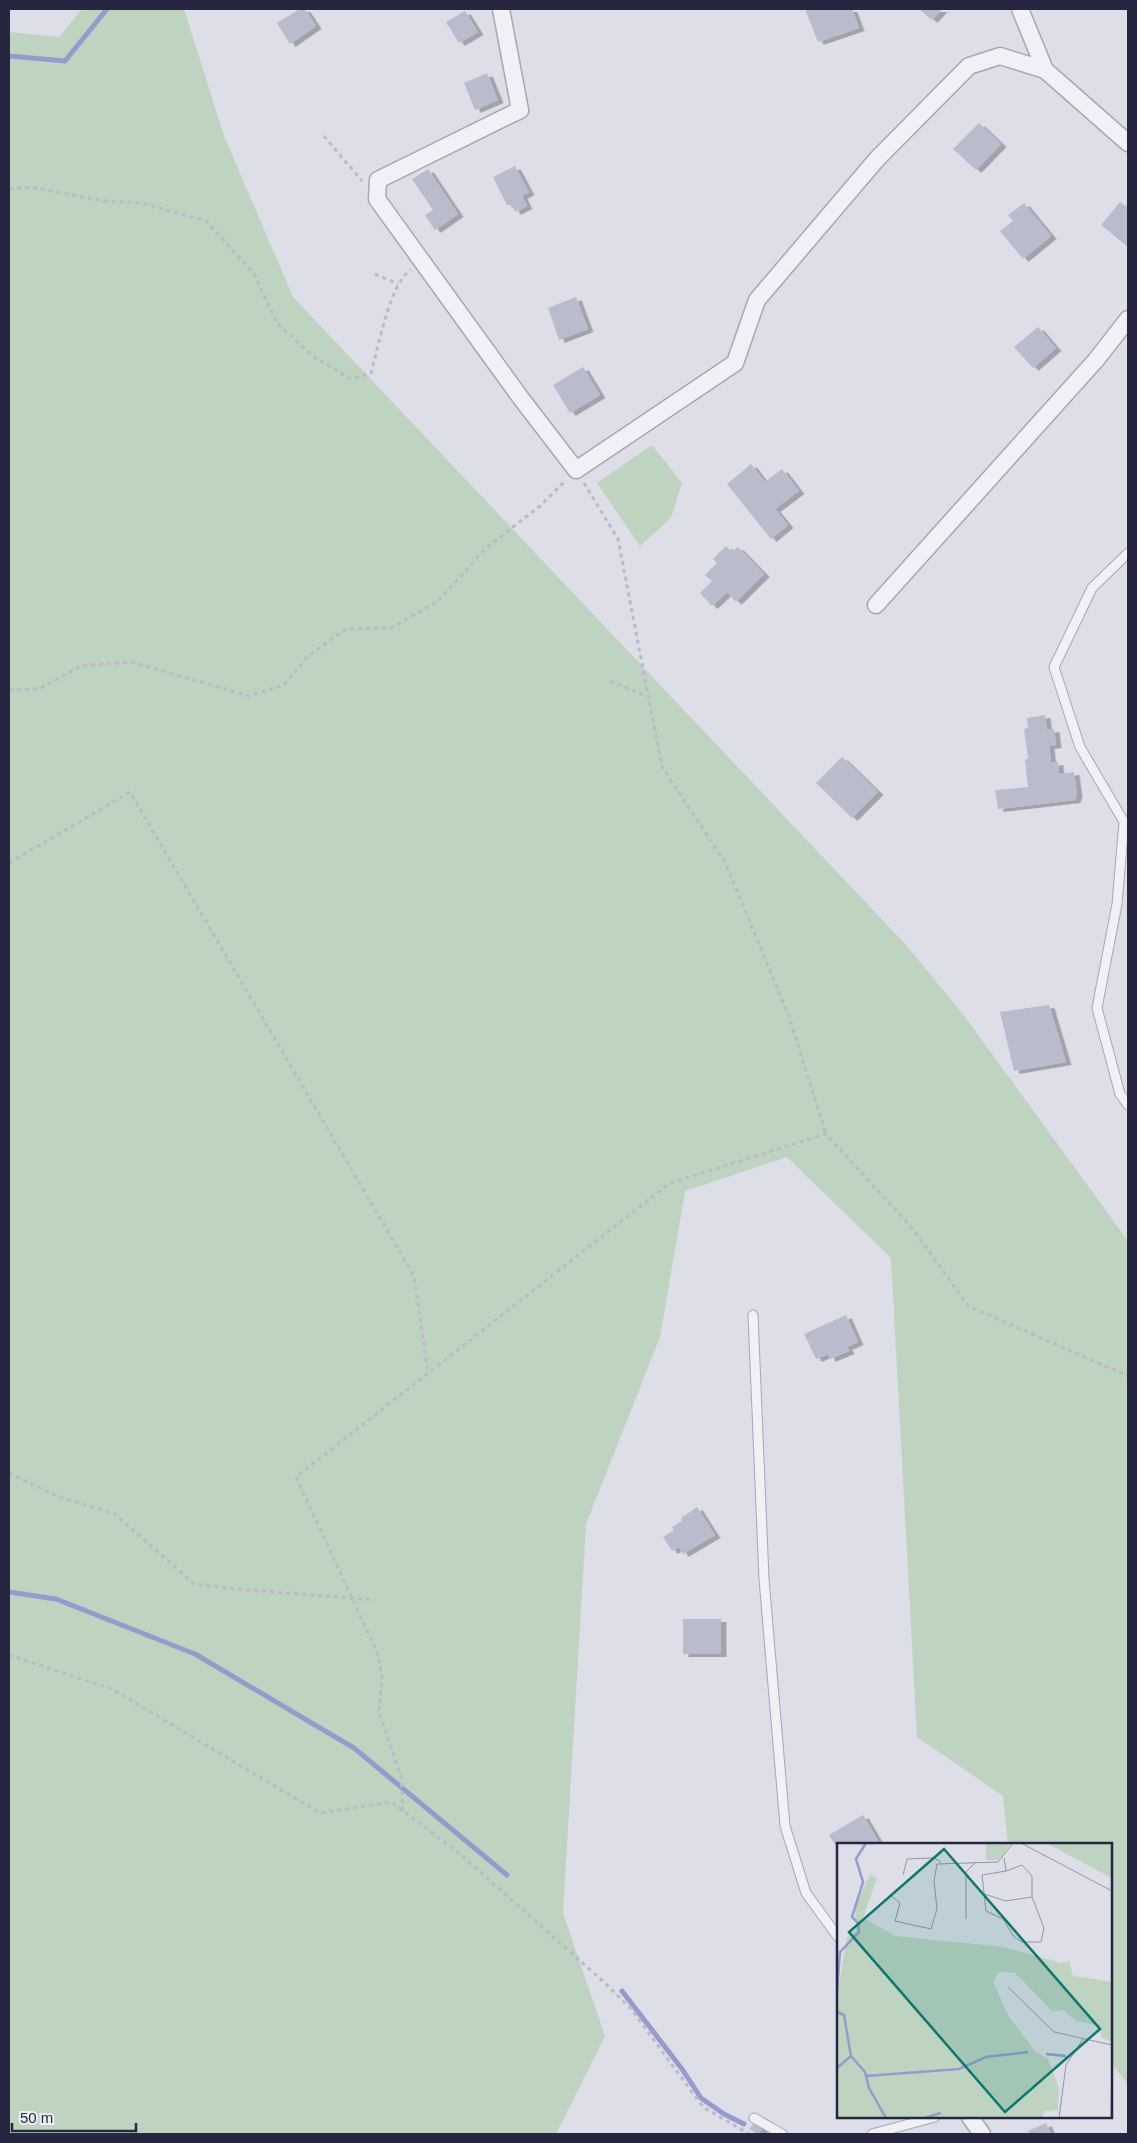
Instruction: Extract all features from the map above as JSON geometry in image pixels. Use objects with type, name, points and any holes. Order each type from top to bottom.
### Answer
[{"type":"street","points":[[501,9],[520,110],[378,180],[377,199],[520,397],[576,470],[735,363],[757,300],[877,159],[969,66],[1000,56],[1046,70],[1128,143]]},
{"type":"street","points":[[1020,9],[1046,70]]},
{"type":"street","points":[[876,605],[1096,360],[1128,319]]},
{"type":"street","points":[[971,2118],[982,2134]]},
{"type":"lane","points":[[1128,553],[1092,588],[1054,667],[1080,747],[1124,822],[1117,904],[1097,1008],[1120,1094],[1128,1105]]},
{"type":"lane","points":[[754,1315],[764,1579],[785,1826],[806,1893],[837,1936]]},
{"type":"lane","points":[[754,2118],[782,2134]]},
{"type":"lane","points":[[872,2134],[931,2118]]},
{"type":"path","points":[[324,136],[377,199]]},
{"type":"path","points":[[9,190],[32,187],[103,201],[142,203],[206,222],[254,274],[277,323],[314,357],[351,379],[371,373],[387,315],[398,284],[404,274],[422,263]]},
{"type":"path","points":[[375,274],[398,284]]},
{"type":"path","points":[[9,690],[39,689],[81,666],[132,662],[249,696],[284,685],[308,656],[346,630],[391,628],[437,602],[486,548],[540,506],[576,470],[618,539],[662,767],[725,862],[788,1014],[826,1134],[913,1229],[968,1306],[1128,1376]]},
{"type":"path","points":[[610,681],[648,697]]},
{"type":"path","points":[[9,863],[130,792],[414,1276],[428,1373]]},
{"type":"path","points":[[403,1812],[401,1776],[380,1712],[382,1676],[377,1652],[296,1477],[670,1183],[826,1134]]},
{"type":"path","points":[[9,1473],[57,1496],[115,1514],[194,1584],[376,1600]]},
{"type":"path","points":[[9,1656],[112,1689],[320,1813],[390,1802],[460,1854],[604,1982],[631,2009],[703,2107],[749,2134]]},
{"type":"green space","points":[[82,9],[184,9],[224,136],[293,297],[907,946],[965,1017],[1128,1241],[1128,2084],[1112,2064],[1112,1843],[1008,1843],[1003,1796],[917,1737],[891,1258],[787,1157],[685,1191],[660,1337],[586,1524],[563,1913],[605,2036],[556,2134],[9,2134],[9,32],[59,37]]},
{"type":"green space","points":[[652,445],[682,483],[671,518],[640,546],[597,483]]},
{"type":"building","points":[[300,9],[305,9],[316,26],[290,44],[277,23]]},
{"type":"building","points":[[805,9],[852,9],[859,28],[818,42]]},
{"type":"building","points":[[919,9],[942,9],[932,20]]},
{"type":"building","points":[[465,11],[478,32],[459,43],[446,22]]},
{"type":"building","points":[[487,73],[498,100],[475,110],[464,83]]},
{"type":"building","points":[[979,123],[1001,144],[976,170],[953,149]]},
{"type":"building","points":[[515,166],[529,192],[522,196],[527,206],[515,212],[512,205],[507,205],[493,177]]},
{"type":"building","points":[[428,169],[458,214],[435,230],[425,215],[433,210],[412,179]]},
{"type":"building","points":[[1120,202],[1128,208],[1128,247],[1101,225]]},
{"type":"building","points":[[1024,203],[1051,236],[1023,259],[1000,231],[1013,221],[1008,215]]},
{"type":"building","points":[[576,297],[588,329],[559,340],[548,308]]},
{"type":"building","points":[[1038,327],[1056,348],[1033,368],[1014,347]]},
{"type":"building","points":[[583,367],[600,395],[570,413],[553,385]]},
{"type":"building","points":[[751,464],[765,482],[782,469],[799,491],[775,509],[788,525],[771,539],[727,484]]},
{"type":"building","points":[[726,546],[732,552],[738,547],[764,574],[736,602],[727,592],[712,606],[700,593],[712,581],[705,575],[717,563],[713,559]]},
{"type":"building","points":[[1045,715],[1047,730],[1054,729],[1056,745],[1049,746],[1051,763],[1058,762],[1059,774],[1074,772],[1077,794],[1075,800],[998,809],[995,790],[1028,787],[1025,760],[1028,758],[1024,729],[1028,728],[1027,718]]},
{"type":"building","points":[[842,757],[878,792],[852,818],[816,783]]},
{"type":"building","points":[[1049,1005],[1066,1062],[1014,1071],[1000,1012]]},
{"type":"building","points":[[846,1315],[858,1342],[847,1347],[849,1351],[830,1359],[828,1354],[816,1359],[804,1334]]},
{"type":"building","points":[[697,1507],[715,1535],[683,1554],[679,1547],[672,1551],[663,1537],[674,1530],[672,1527],[682,1521],[681,1518]]},
{"type":"building","points":[[683,1619],[721,1619],[721,1654],[683,1654]]},
{"type":"building","points":[[863,1815],[879,1843],[837,1843],[837,1848],[829,1835]]},
{"type":"building","points":[[755,2122],[763,2128],[758,2134],[749,2129]]},
{"type":"building","points":[[1046,2123],[1051,2134],[1030,2134],[1028,2131]]},
{"type":"waterway","points":[[9,56],[65,61],[107,9]]},
{"type":"waterway","points":[[9,1592],[56,1599],[195,1654],[354,1748],[507,1875]]},
{"type":"waterway","points":[[622,1991],[682,2069],[701,2098],[724,2114],[744,2124]]}]
